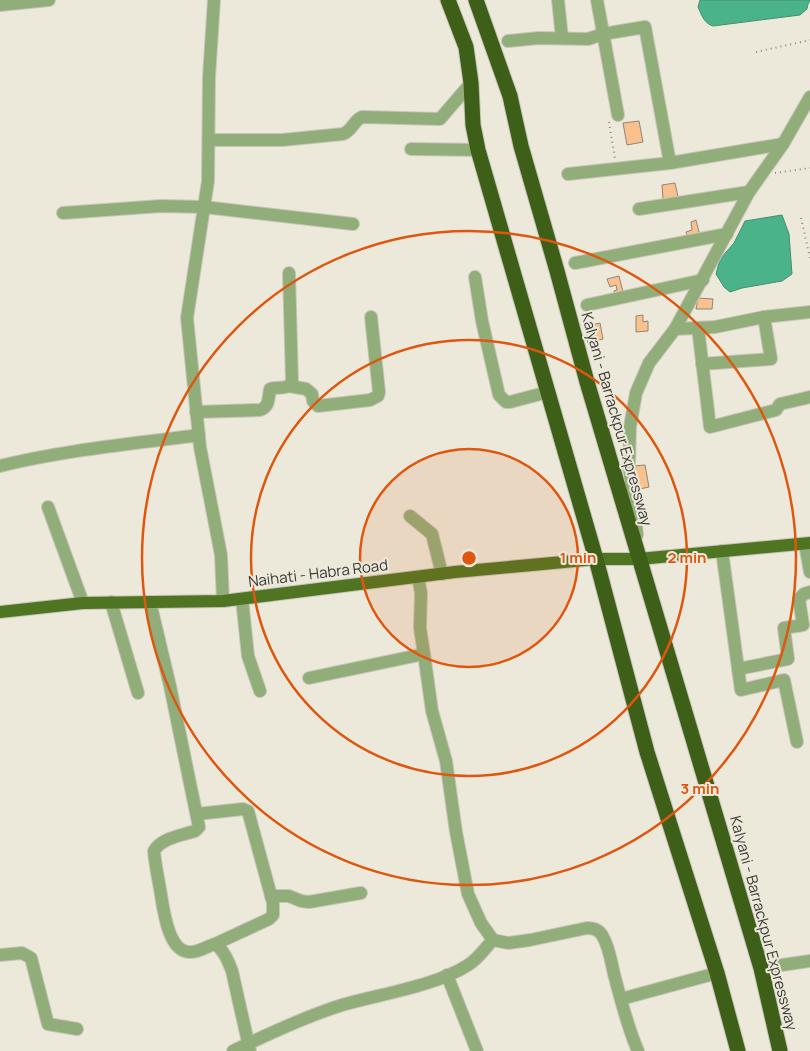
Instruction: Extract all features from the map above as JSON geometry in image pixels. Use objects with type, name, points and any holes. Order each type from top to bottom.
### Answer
[{"type":"highway","points":[[448,0],[466,47],[471,83],[473,125],[478,150],[596,559],[647,752],[717,973],[738,1051]]},
{"type":"highway","name":"Kalyani - Barrackpur Expressway","points":[[476,0],[510,96],[521,146],[587,382],[761,968],[780,1051]]},
{"type":"main road","name":"Naihati - Habra Road","points":[[0,612],[83,602],[224,601],[442,574],[596,559],[639,559],[808,543]]},
{"type":"street","points":[[0,5],[49,0]]},
{"type":"street","points":[[214,0],[209,77],[208,181],[187,318],[199,435],[221,555],[224,601]]},
{"type":"street","points":[[558,0],[562,38]]},
{"type":"street","points":[[597,0],[618,115]]},
{"type":"street","points":[[508,41],[539,38],[588,39],[604,34],[645,27],[670,163]]},
{"type":"street","points":[[208,140],[282,140],[343,134],[350,130],[356,120],[362,116],[440,119],[471,83]]},
{"type":"street","points":[[639,559],[629,465],[630,427],[636,392],[649,362],[675,329],[749,192],[783,144],[810,97]]},
{"type":"street","points":[[568,174],[670,163],[783,144]]},
{"type":"street","points":[[411,149],[478,150]]},
{"type":"street","points":[[639,209],[749,192]]},
{"type":"street","points":[[63,213],[161,206],[204,207],[353,224]]},
{"type":"street","points":[[575,263],[727,234]]},
{"type":"street","points":[[289,273],[292,381],[289,386]]},
{"type":"street","points":[[475,277],[482,322],[499,395],[506,402],[510,402],[548,392]]},
{"type":"street","points":[[587,305],[703,280]]},
{"type":"street","points":[[675,329],[715,327],[764,317],[810,312]]},
{"type":"street","points":[[196,412],[260,410],[268,405],[270,389],[289,386],[306,389],[312,394],[313,401],[318,406],[370,400],[378,396],[371,317]]},
{"type":"street","points":[[702,364],[771,359],[764,317]]},
{"type":"street","points":[[698,328],[710,427],[776,410],[780,404],[810,397]]},
{"type":"street","points":[[0,466],[44,456],[94,448],[199,435]]},
{"type":"street","points":[[48,508],[83,602]]},
{"type":"street","points":[[410,516],[432,534],[442,574]]},
{"type":"street","points":[[808,543],[810,572]]},
{"type":"street","points":[[722,551],[741,690],[784,680],[797,742]]},
{"type":"street","points":[[418,577],[421,594],[420,628],[432,711],[446,761],[456,832],[468,894],[481,923],[493,940],[508,943],[594,928],[603,936],[607,946],[621,999],[638,1051]]},
{"type":"street","points":[[738,669],[788,659],[784,628],[803,625],[800,599],[804,594],[810,592]]},
{"type":"street","points":[[242,599],[248,656],[260,691]]},
{"type":"street","points":[[111,602],[138,693]]},
{"type":"street","points":[[150,602],[170,686],[199,827],[162,842],[156,846],[154,856],[170,933],[182,951],[190,952],[215,944],[274,915],[271,896],[248,811],[243,809],[197,814]]},
{"type":"street","points":[[309,678],[424,654]]},
{"type":"street","points":[[271,896],[289,896],[309,902],[361,893]]},
{"type":"street","points":[[233,1051],[249,1047],[293,1023],[342,1006],[447,975],[470,963],[493,940]]},
{"type":"street","points":[[215,944],[227,959],[232,971],[249,1047]]},
{"type":"street","points":[[0,955],[22,953],[31,958],[48,1024],[77,1029]]},
{"type":"street","points":[[761,968],[810,961]]},
{"type":"street","points":[[621,999],[717,973]]},
{"type":"street","points":[[447,975],[477,1051]]},
{"type":"path","points":[[756,52],[810,40]]},
{"type":"path","points":[[616,169],[609,118],[618,115]]},
{"type":"path","points":[[761,176],[810,168]]},
{"type":"path","points":[[801,218],[810,258]]},
{"type":"shaded area","points":[[700,0],[810,1],[807,9],[800,15],[713,26],[707,23],[702,16],[698,7]]},
{"type":"shaded area","points":[[782,215],[789,234],[792,274],[782,281],[730,292],[724,287],[716,274],[720,259],[734,243],[745,221]]},
{"type":"building","points":[[639,121],[643,142],[627,145],[623,123]]},
{"type":"building","points":[[675,183],[678,197],[663,199],[662,185]]},
{"type":"building","points":[[696,220],[700,236],[688,239],[686,232],[692,230],[691,222]]},
{"type":"building","points":[[619,276],[623,292],[615,294],[614,291],[617,290],[616,285],[610,287],[607,279]]},
{"type":"building","points":[[698,298],[713,299],[712,309],[696,309]]},
{"type":"building","points":[[643,315],[643,322],[648,321],[648,331],[636,332],[636,316]]},
{"type":"building","points":[[600,323],[603,339],[588,343],[586,336],[593,334],[591,325]]},
{"type":"building","points":[[645,465],[649,487],[635,490],[633,466]]}]
